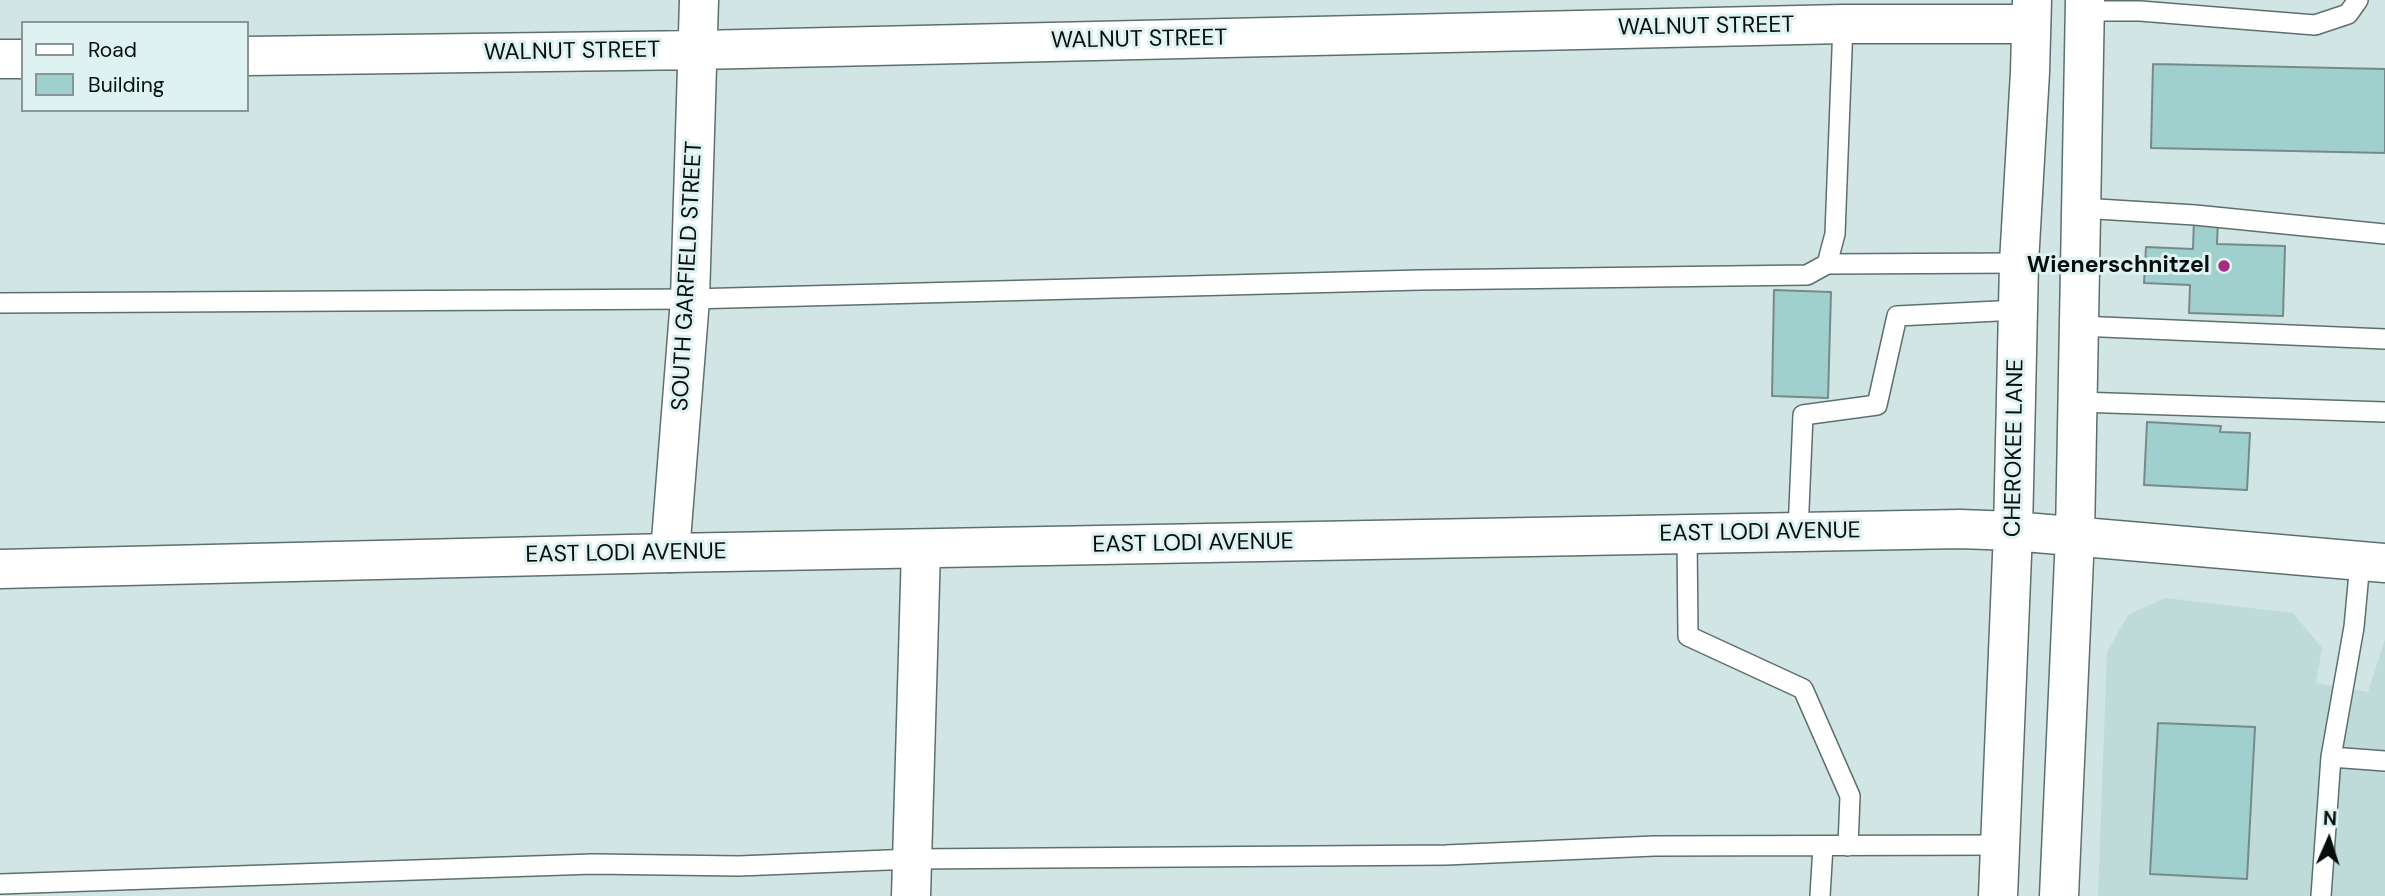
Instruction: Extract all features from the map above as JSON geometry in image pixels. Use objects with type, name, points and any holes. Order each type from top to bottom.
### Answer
[{"type":"main road","name":"SOUTH GARFIELD STREET","points":[[670,552],[690,299],[699,0]]},
{"type":"main road","points":[[2059,896],[2078,402],[2085,6]]},
{"type":"main road","name":"WALNUT STREET","points":[[248,56],[698,50],[1843,24],[2031,12]]},
{"type":"main road","name":"CHEROKEE LANE","points":[[1998,896],[2013,531],[2019,263],[2031,12]]},
{"type":"main road","points":[[0,59],[21,59]]},
{"type":"main road","name":"EAST LODI AVENUE","points":[[0,569],[670,552],[1960,529],[2074,536],[2373,563]]},
{"type":"main road","points":[[912,878],[921,549]]},
{"type":"lane","points":[[2085,6],[2315,25],[2348,14],[2358,0]]},
{"type":"lane","points":[[1827,264],[1835,234],[1843,24]]},
{"type":"lane","points":[[2081,208],[2195,215],[2385,233]]},
{"type":"lane","points":[[0,303],[690,299],[1420,280],[1807,275],[1827,264],[2019,263]]},
{"type":"lane","points":[[1798,532],[1803,415],[1877,405],[1897,316],[2018,310]]},
{"type":"lane","points":[[2079,326],[2385,339]]},
{"type":"lane","points":[[2078,402],[2385,412]]},
{"type":"lane","points":[[1687,534],[1688,636],[1804,690],[1850,796],[1848,846]]},
{"type":"lane","points":[[2321,896],[2331,757],[2354,627],[2373,563]]},
{"type":"lane","points":[[2331,757],[2385,761]]},
{"type":"lane","points":[[0,884],[593,864],[739,866],[912,878],[1654,846],[2000,845]]},
{"type":"lane","points":[[1820,896],[1823,846]]},
{"type":"shaded area","points":[[2165,598],[2293,613],[2322,648],[2316,683],[2368,692],[2385,639],[2385,896],[2098,896],[2107,652],[2128,615]]},
{"type":"building","points":[[2153,64],[2385,69],[2385,153],[2151,148]]},
{"type":"building","points":[[2194,219],[2218,219],[2217,244],[2285,246],[2283,316],[2189,313],[2190,285],[2144,283],[2146,247],[2193,249]]},
{"type":"building","points":[[1774,290],[1831,292],[1828,398],[1772,396]]},
{"type":"building","points":[[2147,422],[2221,426],[2220,432],[2250,433],[2247,490],[2144,485]]},
{"type":"building","points":[[2158,723],[2255,727],[2247,879],[2150,874]]},
{"type":"place","name":"Wienerschnitzel","points":[[2224,266]]}]
